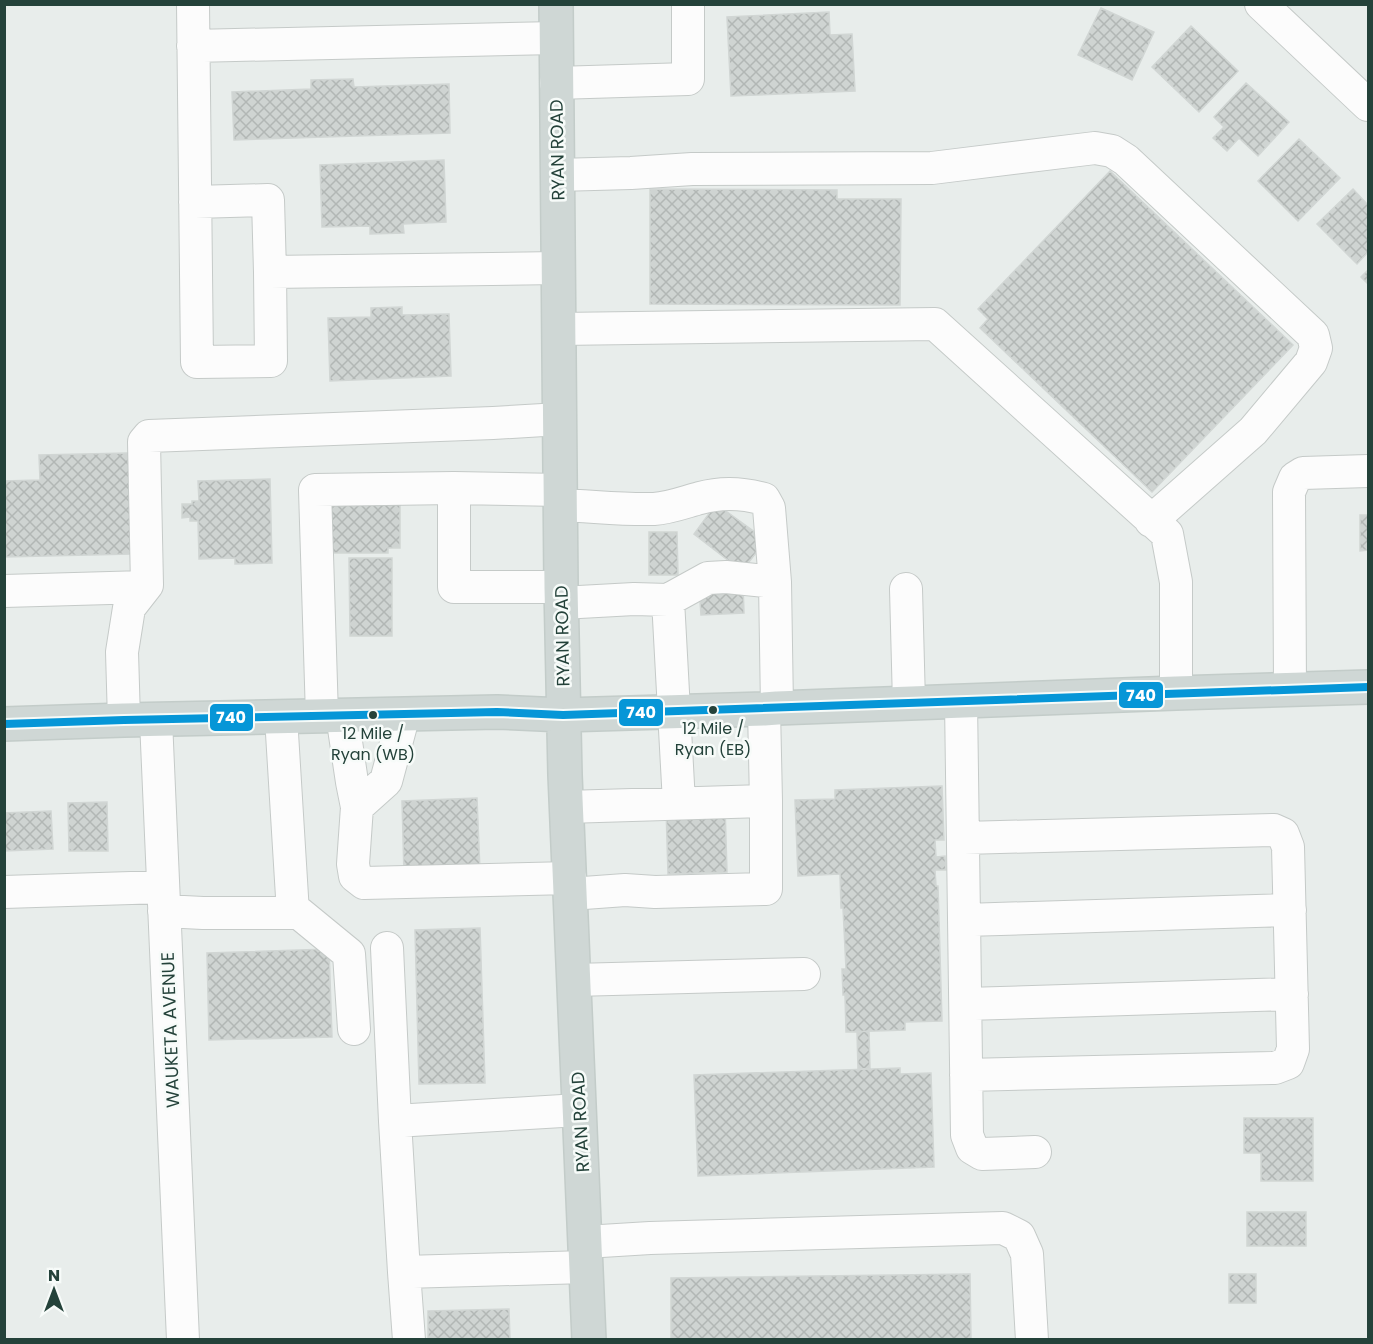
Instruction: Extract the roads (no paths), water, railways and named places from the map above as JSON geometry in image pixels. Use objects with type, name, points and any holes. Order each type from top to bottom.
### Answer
[{"type":"main road","name":"RYAN ROAD","points":[[556,4],[563,715],[589,1340]]},
{"type":"main road","points":[[4,724],[497,712],[563,715],[674,712],[1368,687]]},
{"type":"street","points":[[193,4],[193,46],[197,362],[271,361],[268,200],[195,202]]},
{"type":"street","points":[[556,84],[688,79],[688,4]]},
{"type":"street","points":[[1261,4],[1363,89]]},
{"type":"street","points":[[193,46],[556,38]]},
{"type":"street","points":[[557,175],[692,169],[932,168],[1095,148],[1112,151],[1126,160],[1313,335],[1316,348],[1311,362],[1253,431],[1151,521]]},
{"type":"street","points":[[270,272],[558,268]]},
{"type":"street","points":[[559,329],[935,324],[1167,534],[1176,582],[1176,693]]},
{"type":"street","points":[[4,591],[145,587],[147,585],[144,442],[148,436],[560,419]]},
{"type":"street","points":[[1290,689],[1289,492],[1295,478],[1302,473],[1368,471]]},
{"type":"street","points":[[454,488],[454,587],[634,600],[668,600],[708,578],[726,577],[775,582]]},
{"type":"street","points":[[454,488],[560,497],[655,509],[721,493],[752,495],[764,499],[770,508],[775,582],[766,801],[766,889],[655,892],[570,886],[364,883],[355,876],[353,864],[357,807],[332,715],[315,490],[454,488]]},
{"type":"street","name":"WAUKETA AVENUE","points":[[145,587],[129,608],[123,652],[140,720],[164,899],[183,1340]]},
{"type":"street","points":[[906,589],[909,703]]},
{"type":"street","points":[[668,600],[679,803]]},
{"type":"street","points":[[961,701],[968,1135],[972,1148],[982,1154],[1035,1152]]},
{"type":"street","points":[[357,807],[386,781],[404,714]]},
{"type":"street","points":[[281,717],[293,913]]},
{"type":"street","points":[[566,807],[766,801]]},
{"type":"street","points":[[964,838],[1274,830],[1283,834],[1288,847],[1293,1049],[1288,1063],[1275,1068],[966,1076]]},
{"type":"street","points":[[4,892],[164,899],[203,913],[299,913],[349,954],[354,1029]]},
{"type":"street","points":[[965,920],[1290,910]]},
{"type":"street","points":[[387,948],[409,1340]]},
{"type":"street","points":[[574,980],[804,974]]},
{"type":"street","points":[[966,1004],[1292,994]]},
{"type":"street","points":[[395,1121],[579,1110]]},
{"type":"street","points":[[405,1272],[586,1254],[650,1238],[1003,1228],[1019,1236],[1027,1254],[1032,1340]]},
{"type":"place","name":"12 Mile / Ryan (EB)","points":[[713,710]]},
{"type":"place","name":"12 Mile / Ryan (WB)","points":[[373,715]]}]
